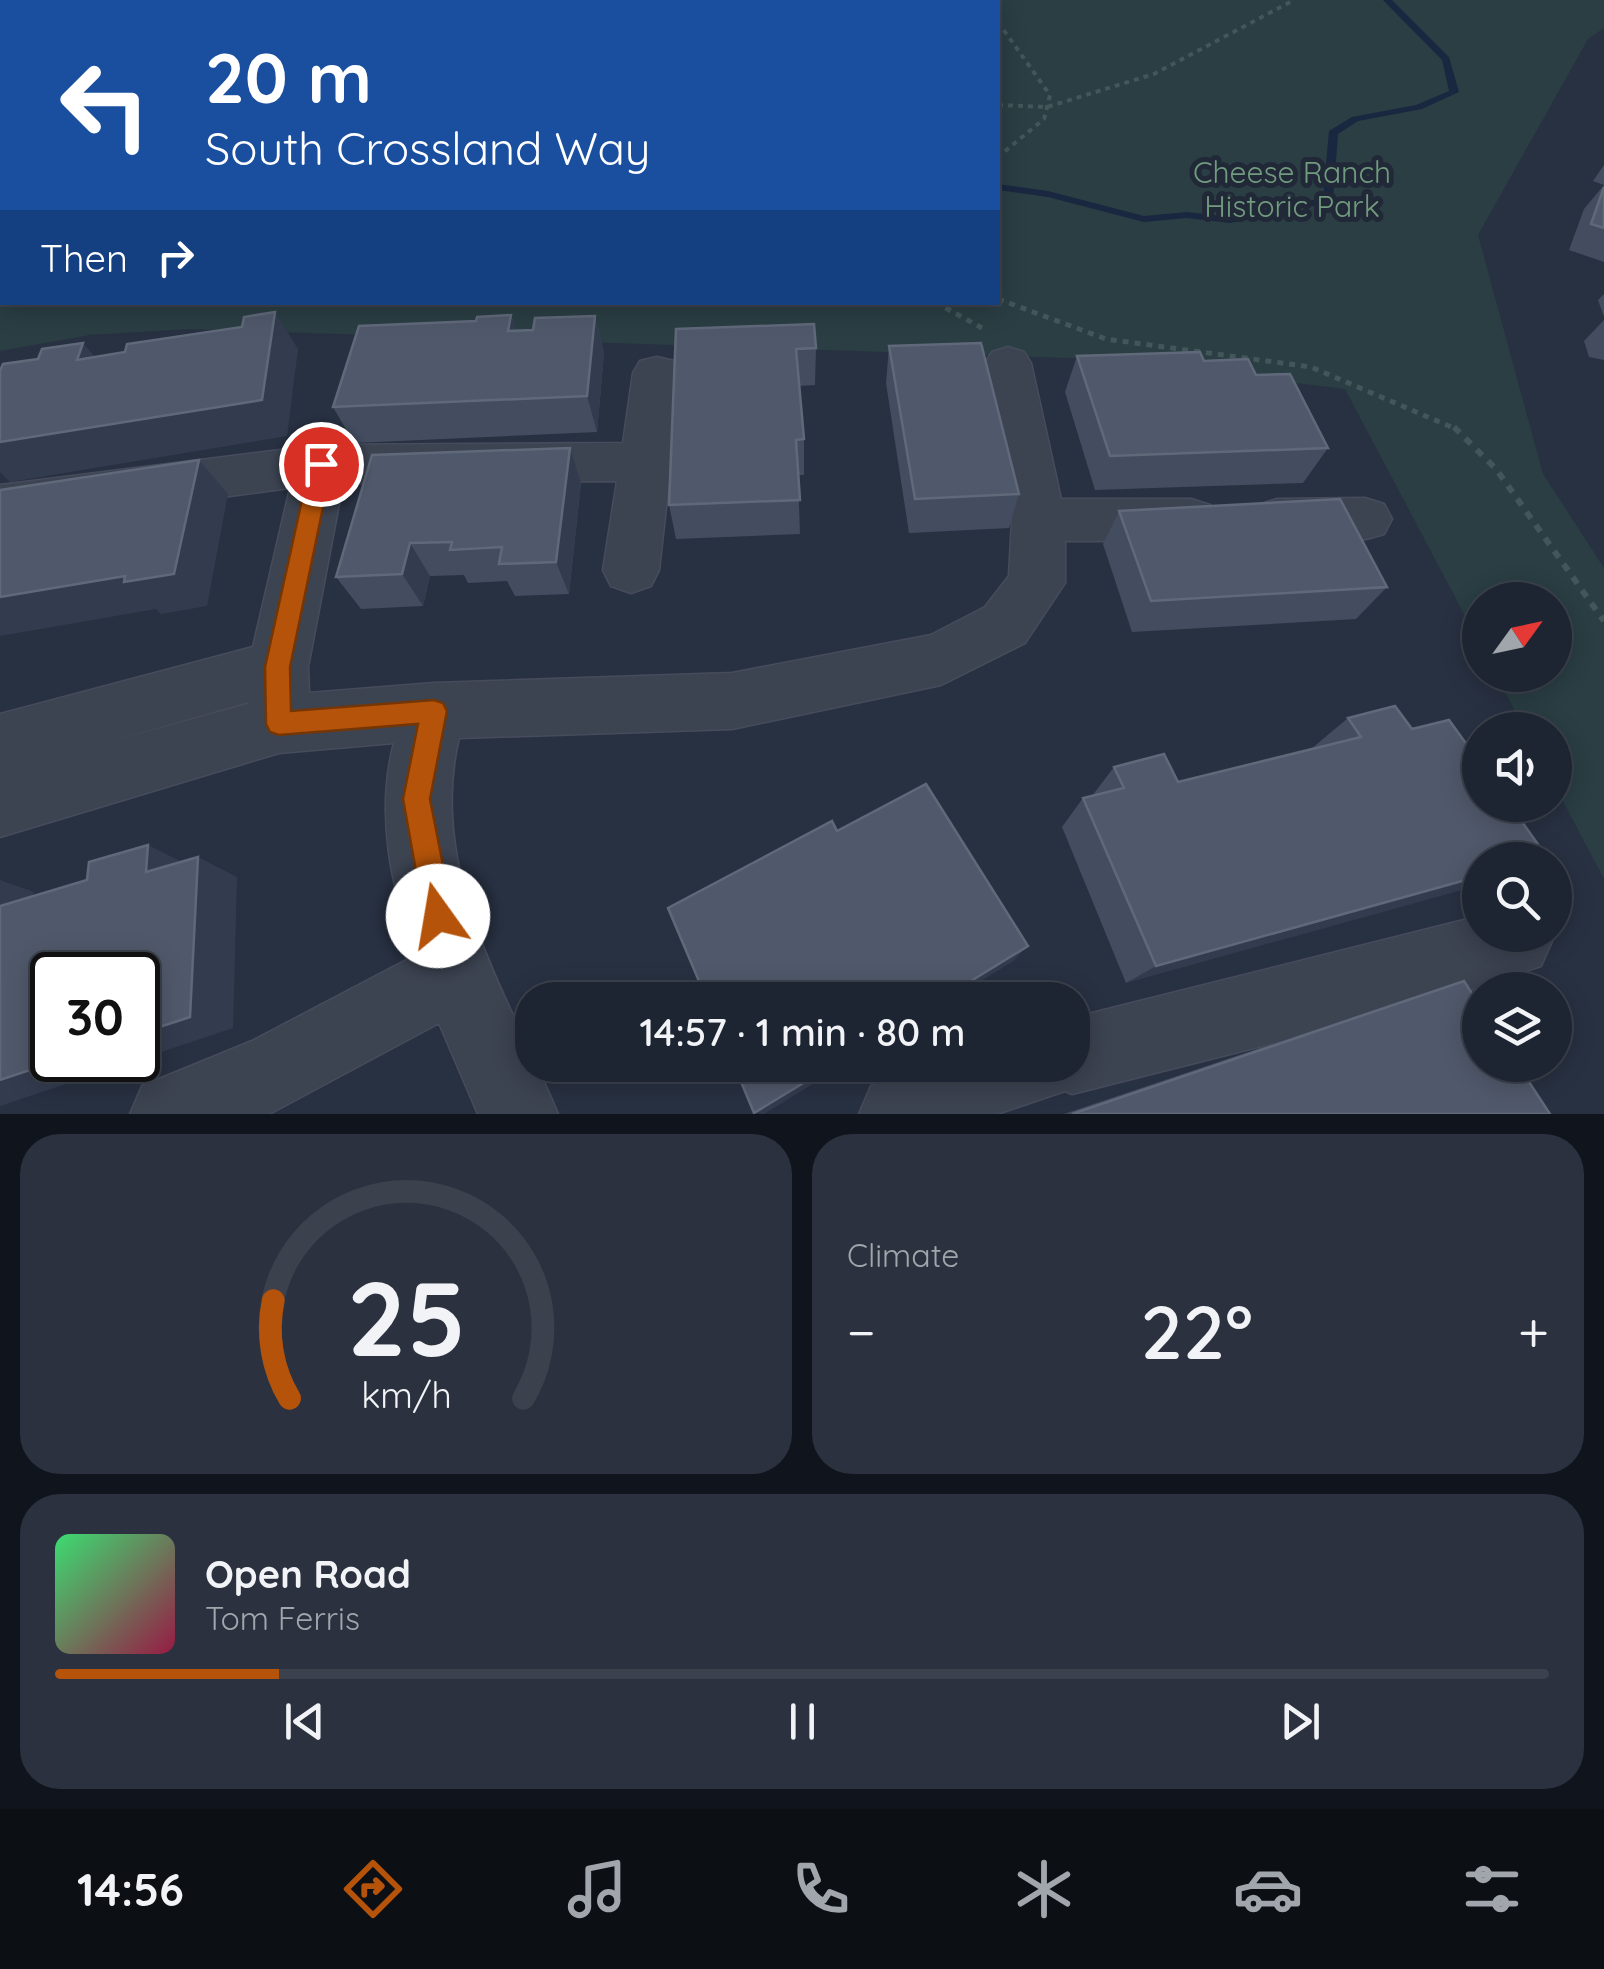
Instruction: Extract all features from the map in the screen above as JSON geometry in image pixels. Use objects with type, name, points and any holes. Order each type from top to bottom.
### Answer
[{"type":"street","points":[[0,744],[278,695],[434,711],[732,701],[941,659],[1004,625],[1037,584],[1039,520],[1008,363]]},
{"type":"street","points":[[631,570],[657,373]]},
{"type":"street","points":[[0,506],[321,464],[645,462]]},
{"type":"street","points":[[278,695],[321,464]]},
{"type":"street","points":[[1039,520],[1365,520]]},
{"type":"street","points":[[0,804],[278,695]]},
{"type":"street","points":[[434,711],[416,799],[430,887],[454,973],[518,1114]]},
{"type":"street","points":[[1090,1052],[1480,952]]},
{"type":"street","points":[[170,1114],[203,1103],[364,1024],[454,973]]},
{"type":"street","points":[[900,1114],[943,1090],[973,1082]]},
{"type":"path","points":[[161,0],[178,0]]},
{"type":"path","points":[[1000,105],[1047,107],[1154,74],[1294,0]]},
{"type":"path","points":[[1000,25],[1050,96],[1044,119],[1000,155]]},
{"type":"path","points":[[1000,300],[1106,338],[1311,367],[1453,426],[1496,469],[1604,621]]},
{"type":"green space","name":"Cheese Ranch Historic Park","points":[[1000,0],[1604,0],[1604,28],[1588,39],[1478,235],[1543,474],[1604,568],[1604,879],[1572,818],[1572,712],[1516,712],[1505,692],[1572,692],[1572,582],[1462,582],[1462,610],[1345,389],[1098,359],[188,329],[90,335],[0,351],[0,305],[1000,305]]},
{"type":"building","points":[[1604,187],[1604,228],[1591,224]]},
{"type":"building","points":[[275,312],[262,400],[0,442],[3,364],[38,359],[42,349],[83,343],[77,360],[125,352],[127,344],[242,327],[244,317]]},
{"type":"building","points":[[511,315],[508,331],[533,330],[535,318],[595,316],[587,396],[333,407],[359,326],[476,321],[477,317]]},
{"type":"building","points":[[814,324],[816,348],[796,349],[804,439],[796,440],[800,500],[669,505],[676,329]]},
{"type":"building","points":[[981,343],[1019,494],[915,499],[889,346]]},
{"type":"building","points":[[1200,352],[1204,361],[1248,359],[1256,375],[1290,374],[1328,448],[1110,456],[1077,356]]},
{"type":"building","points":[[570,448],[556,562],[499,564],[502,547],[450,550],[452,542],[410,543],[402,574],[336,577],[372,455]]},
{"type":"building","points":[[199,460],[174,574],[124,582],[125,576],[0,597],[0,490]]},
{"type":"building","points":[[1340,499],[1387,587],[1151,601],[1119,511]]},
{"type":"building","points":[[1395,706],[1412,729],[1449,720],[1462,738],[1462,822],[1522,822],[1536,842],[1462,842],[1462,881],[1156,966],[1083,798],[1124,788],[1114,767],[1164,754],[1178,782],[1361,737],[1348,718]]},
{"type":"building","points":[[926,784],[1028,946],[969,982],[699,982],[668,908],[832,821],[837,831]]},
{"type":"building","points":[[148,845],[146,872],[198,857],[190,1017],[160,1027],[160,952],[30,952],[30,1070],[0,1080],[0,906],[87,880],[89,862]]},
{"type":"building","points":[[1462,982],[1462,1082],[1529,1082],[1550,1114],[1072,1114]]},
{"type":"building","points":[[741,1082],[805,1082],[754,1113]]},
{"type":"waterway","points":[[1000,187],[1048,194],[1144,219],[1187,215],[1230,220],[1329,200],[1333,133],[1355,119],[1419,107],[1454,92],[1446,59],[1387,0]]},
{"type":"route","points":[[321,464],[278,667],[279,724],[434,711],[416,799],[438,916]]}]
